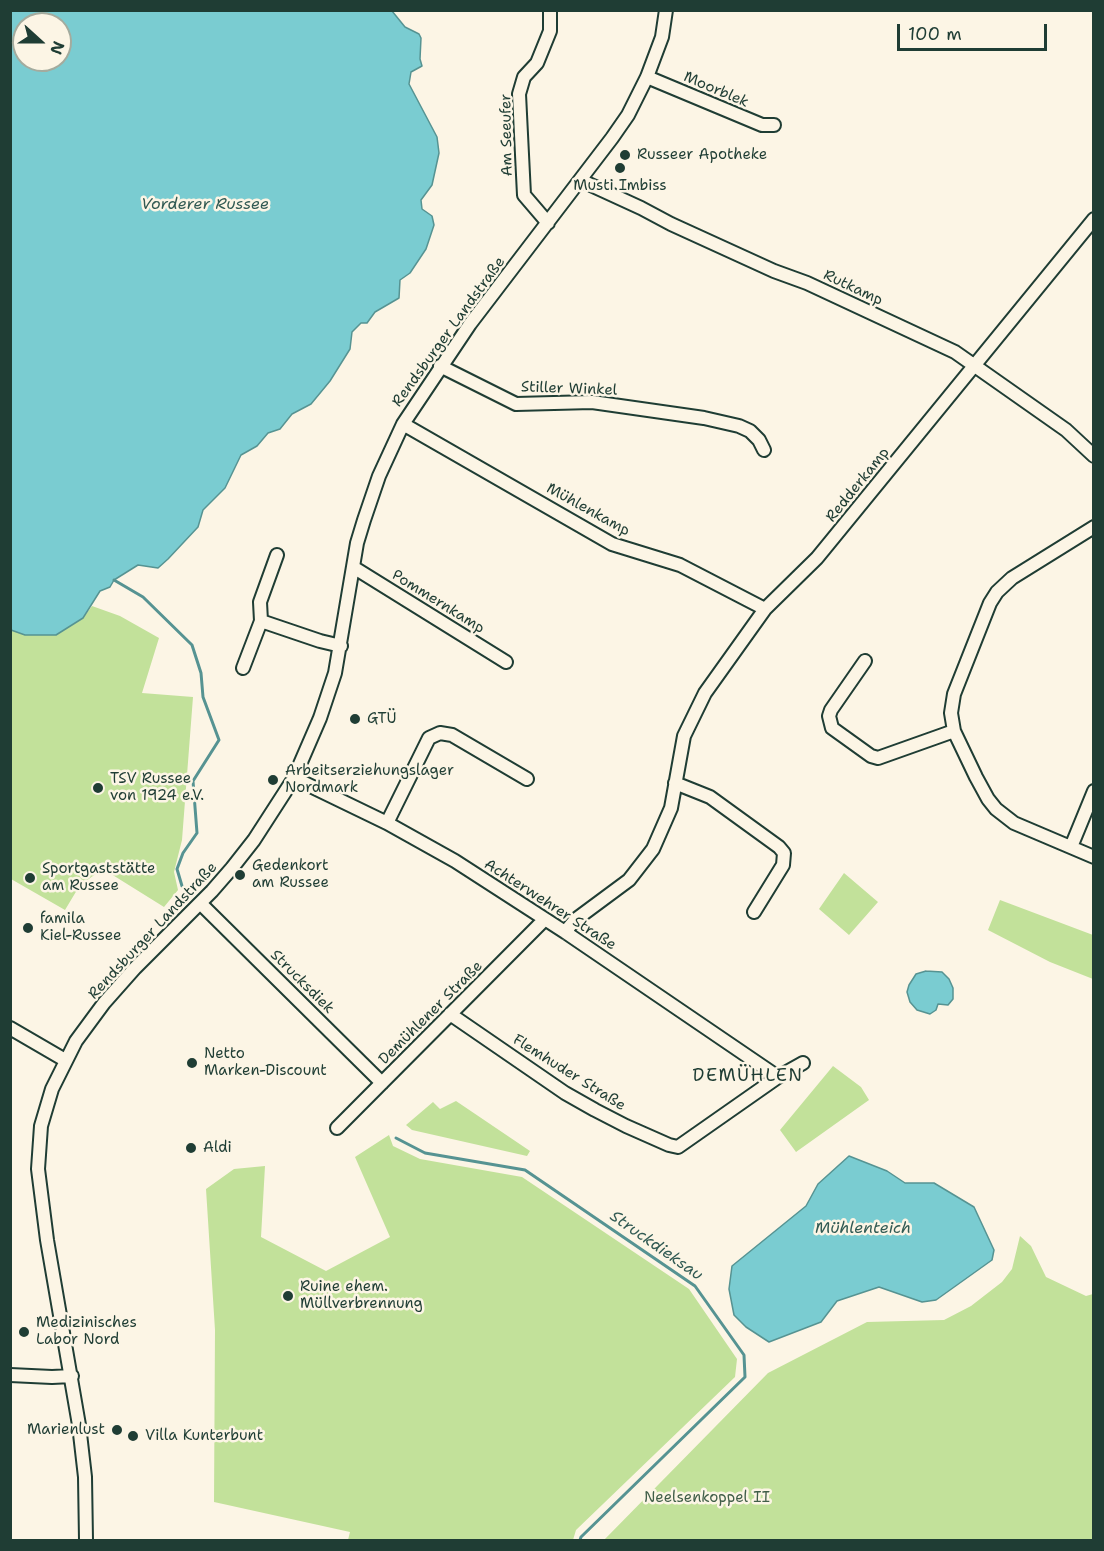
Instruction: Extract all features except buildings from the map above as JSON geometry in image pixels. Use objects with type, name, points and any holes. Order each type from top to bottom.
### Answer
[{"type":"street","name":"Am Seeufer","points":[[548,223],[524,195],[519,94],[524,76],[537,63],[550,31],[550,10]]},
{"type":"street","name":"Rendsburger Landstraße","points":[[86,1540],[86,1477],[72,1376],[47,1240],[38,1160],[45,1112],[65,1060],[104,1003],[232,868],[254,840],[294,778],[320,718],[335,673],[357,543],[364,520],[379,476],[403,424],[470,324],[622,123],[647,77],[662,37],[666,10]]},
{"type":"street","name":"Moorblek","points":[[647,77],[762,125],[774,125]]},
{"type":"street","name":"Rutkamp","points":[[580,180],[642,208],[681,229],[844,300],[955,352],[1066,430],[1094,456]]},
{"type":"street","name":"Redderkamp","points":[[565,932],[575,920],[618,888],[642,866],[661,834],[671,808],[684,736],[705,693],[765,609],[817,558],[1094,219]]},
{"type":"street","name":"Stiller Winkel","points":[[440,366],[516,404],[592,402],[704,418],[739,426],[750,431],[759,440],[764,450]]},
{"type":"street","name":"Mühlenkamp","points":[[403,424],[612,544],[680,565],[765,609]]},
{"type":"street","points":[[1094,527],[1012,578],[997,592],[990,603],[954,694],[951,713],[954,731],[988,799],[999,812],[1014,823],[1094,857]]},
{"type":"street","points":[[243,668],[261,621],[260,602],[277,555]]},
{"type":"street","name":"Pommernkamp","points":[[353,567],[506,662]]},
{"type":"street","points":[[261,621],[341,646]]},
{"type":"street","points":[[865,661],[831,710],[829,716],[832,728],[871,756],[878,758],[954,731]]},
{"type":"street","points":[[387,823],[429,738],[440,733],[452,735],[527,779]]},
{"type":"street","name":"Achterwehrer Straße","points":[[294,778],[387,823],[456,861],[778,1077]]},
{"type":"street","points":[[675,783],[710,796],[784,853],[783,866],[754,912]]},
{"type":"street","points":[[1071,847],[1094,791]]},
{"type":"street","name":"Strucksdiek","points":[[200,903],[382,1083]]},
{"type":"street","name":"Demühlener Straße","points":[[337,1128],[545,919]]},
{"type":"street","name":"Flemhuder Straße","points":[[450,1014],[565,1093],[643,1134],[678,1147],[778,1077]]},
{"type":"street","points":[[10,1028],[65,1060]]},
{"type":"street","points":[[778,1077],[803,1063]]},
{"type":"street","points":[[10,1375],[72,1376]]},
{"type":"green space","name":"TSV Russee von 1924 e.V.","points":[[92,606],[120,616],[159,638],[142,693],[193,697],[182,840],[174,872],[178,890],[164,907],[103,869],[80,885],[65,910],[11,879],[11,630],[25,635],[83,618]]},
{"type":"green space","points":[[844,873],[878,902],[849,935],[819,909]]},
{"type":"green space","points":[[1000,900],[1093,935],[1093,979],[1050,962],[988,930]]},
{"type":"green space","points":[[833,1066],[861,1087],[869,1100],[796,1152],[780,1130]]},
{"type":"green space","points":[[456,1101],[530,1151],[527,1156],[412,1130],[406,1125],[433,1102],[440,1109]]},
{"type":"green space","points":[[389,1135],[393,1146],[420,1159],[522,1177],[689,1289],[737,1359],[735,1377],[576,1530],[573,1540],[348,1540],[350,1532],[214,1502],[215,1330],[206,1189],[234,1169],[265,1166],[261,1237],[326,1271],[390,1237],[355,1157]]},
{"type":"green space","name":"Neelsenkoppel II","points":[[1020,1236],[1031,1246],[1046,1277],[1086,1296],[1093,1294],[1093,1540],[604,1540],[768,1373],[867,1322],[944,1320],[971,1306],[1002,1282],[1012,1269]]},
{"type":"water","name":"Vorderer Russee","points":[[10,11],[392,11],[405,27],[419,34],[421,38],[422,66],[411,72],[409,84],[437,137],[439,153],[432,185],[421,200],[422,209],[432,216],[434,225],[426,249],[410,273],[400,280],[399,298],[375,312],[367,323],[361,323],[352,332],[350,349],[330,381],[311,404],[292,414],[280,429],[268,433],[257,446],[241,455],[225,488],[203,510],[198,527],[168,559],[158,568],[138,565],[114,580],[110,587],[100,591],[83,618],[56,635],[25,635],[11,630]]},
{"type":"water","points":[[926,971],[942,972],[949,979],[953,988],[953,999],[948,1005],[938,1004],[936,1010],[930,1014],[917,1010],[910,1002],[907,992],[916,974]]},
{"type":"water","name":"Mühlenteich","points":[[849,1156],[887,1171],[905,1183],[934,1183],[974,1207],[994,1250],[992,1260],[936,1300],[922,1302],[879,1287],[837,1301],[821,1322],[769,1342],[746,1327],[734,1315],[729,1289],[732,1266],[806,1206],[818,1184]]},
{"type":"waterway","name":"Struckdieksau","points":[[114,580],[143,597],[192,645],[201,673],[203,697],[219,740],[193,781],[197,833],[183,853],[177,869],[182,886]]},
{"type":"waterway","name":"Struckdieksau","points":[[396,1138],[425,1153],[525,1170],[695,1286],[744,1355],[745,1377],[580,1540]]},
{"type":"place","name":"Russeer Apotheke","points":[[625,155]]},
{"type":"place","name":"Musti Imbiss","points":[[620,168]]},
{"type":"place","name":"GTÜ","points":[[355,719]]},
{"type":"place","name":"Arbeitserziehungslager Nordmark","points":[[273,780]]},
{"type":"place","name":"TSV Russee von 1924 e.V.","points":[[98,788]]},
{"type":"place","name":"Gedenkort am Russee","points":[[240,875]]},
{"type":"place","name":"Sportgaststätte am Russee","points":[[30,878]]},
{"type":"place","name":"famila Kiel-Russee","points":[[28,928]]},
{"type":"place","name":"Netto Marken-Discount","points":[[192,1063]]},
{"type":"place","name":"Aldi","points":[[191,1148]]},
{"type":"place","name":"Ruine ehem. Müllverbrennung","points":[[288,1296]]},
{"type":"place","name":"Medizinisches Labor Nord","points":[[24,1332]]},
{"type":"place","name":"Marienlust","points":[[117,1430]]},
{"type":"place","name":"Villa Kunterbunt","points":[[133,1436]]},
{"type":"district","name":"DEMÜHLEN","points":[[748,1076]]}]
